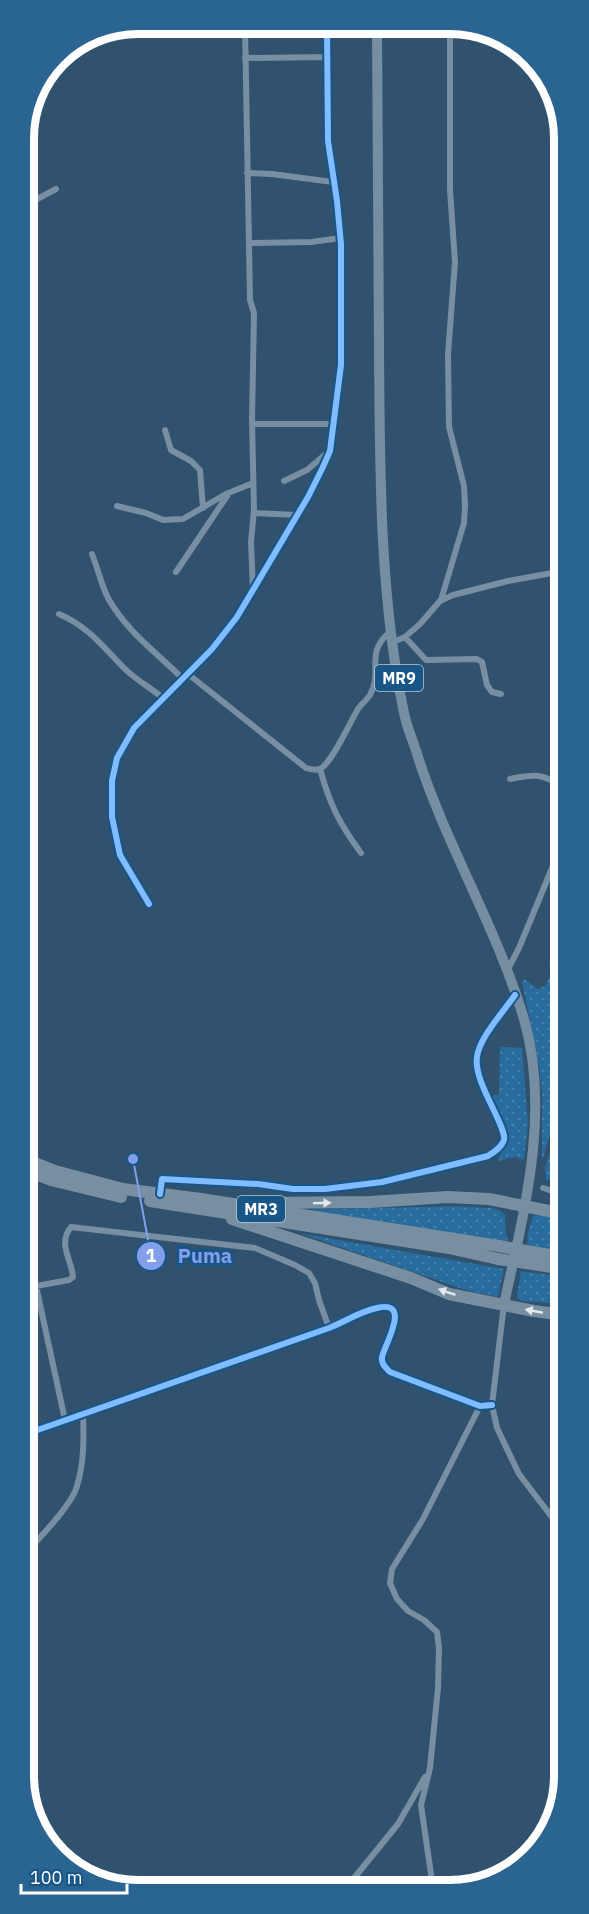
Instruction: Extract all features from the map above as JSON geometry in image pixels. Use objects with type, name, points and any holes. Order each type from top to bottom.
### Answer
[{"type":"highway","name":"MR3","points":[[34,1163],[55,1171],[123,1189],[535,1259],[554,1266]]},
{"type":"highway","name":"MR3","points":[[34,1174],[51,1180],[122,1197],[200,1203]]},
{"type":"highway","points":[[200,1203],[370,1202],[448,1197],[489,1199],[554,1212]]},
{"type":"highway","points":[[200,1203],[449,1294],[554,1314]]},
{"type":"highway","name":"MR3","points":[[535,1259],[554,1258]]},
{"type":"main road","name":"MR9","points":[[377,34],[380,493],[385,591],[405,716],[431,796],[507,971],[524,1021],[533,1068],[535,1122],[526,1205],[504,1304]]},
{"type":"street","points":[[245,34],[250,300],[254,313],[252,424],[254,513],[250,542],[253,592]]},
{"type":"street","points":[[149,904],[120,855],[111,818],[112,781],[117,758],[134,728],[186,676],[237,617],[297,515],[330,451],[341,365],[341,238],[328,141],[327,34]]},
{"type":"street","points":[[441,600],[464,523],[465,506],[464,486],[449,427],[448,354],[455,262],[450,190],[450,34]]},
{"type":"street","points":[[245,58],[327,57]]},
{"type":"street","points":[[247,173],[333,182]]},
{"type":"street","points":[[35,200],[56,189]]},
{"type":"street","points":[[250,243],[311,242],[341,238]]},
{"type":"street","points":[[252,424],[333,424]]},
{"type":"street","points":[[165,430],[171,450],[191,461],[200,470],[203,508]]},
{"type":"street","points":[[284,481],[308,470],[330,451]]},
{"type":"street","points":[[117,506],[170,520],[183,519],[229,493],[253,483]]},
{"type":"street","points":[[176,572],[229,493]]},
{"type":"street","points":[[254,513],[297,515]]},
{"type":"street","points":[[93,554],[107,595],[140,641],[306,768],[320,769],[329,759],[358,709],[369,697],[375,679],[377,647],[381,639],[392,636],[405,637],[426,660],[477,658],[482,662],[492,692],[501,694]]},
{"type":"street","points":[[405,637],[441,600],[508,581],[555,573]]},
{"type":"street","points":[[59,614],[81,625],[126,670],[163,698]]},
{"type":"street","points":[[320,769],[327,796],[341,825],[361,852]]},
{"type":"street","points":[[510,779],[534,774],[555,782]]},
{"type":"street","points":[[507,971],[555,864]]},
{"type":"street","points":[[160,1194],[162,1179],[258,1184],[292,1189],[325,1189],[382,1182],[488,1156],[501,1146],[505,1139],[504,1131],[493,1112],[478,1073],[476,1059],[480,1046],[515,994]]},
{"type":"street","points":[[200,1182],[200,1203]]},
{"type":"street","points":[[543,1188],[554,1192]]},
{"type":"street","points":[[65,1420],[36,1286],[69,1280],[73,1277],[64,1250],[71,1227],[255,1248],[309,1273],[315,1283],[329,1328]]},
{"type":"street","points":[[504,1304],[492,1405],[497,1428],[519,1474],[554,1518]]},
{"type":"street","points":[[34,1431],[329,1328],[378,1307],[390,1309],[396,1322],[382,1357],[383,1365],[390,1372],[480,1406],[492,1405]]},
{"type":"street","points":[[432,1880],[421,1805],[429,1768],[440,1648],[437,1632],[424,1620],[408,1611],[397,1599],[390,1583],[392,1569],[423,1519],[480,1406]]},
{"type":"street","points":[[34,1544],[56,1519],[77,1488],[84,1451],[83,1415]]},
{"type":"street","points":[[352,1880],[398,1824],[429,1768]]},
{"type":"shaded area","points":[[549,961],[554,964],[554,1119],[542,1161],[542,1095],[539,1065],[522,982],[524,979],[538,989],[545,986],[552,973]]},
{"type":"shaded area","points":[[500,1047],[522,1048],[528,1124],[524,1160],[515,1157],[498,1161],[506,1133],[504,1122],[491,1096],[499,1095]]},
{"type":"shaded area","points":[[554,1137],[554,1180],[546,1180],[545,1168]]},
{"type":"shaded area","points":[[453,1206],[499,1210],[505,1215],[509,1245],[306,1210]]},
{"type":"shaded area","points":[[533,1216],[554,1218],[554,1252],[527,1248],[528,1232]]},
{"type":"shaded area","points":[[299,1233],[504,1269],[498,1297],[469,1291]]},
{"type":"shaded area","points":[[521,1271],[554,1276],[554,1303],[521,1301],[517,1296]]},
{"type":"cycle path","points":[[149,904],[120,855],[112,817],[112,781],[117,758],[134,728],[212,649],[237,617],[308,497],[330,451],[341,365],[341,244],[328,141],[327,34]]},
{"type":"cycle path","points":[[160,1194],[162,1179],[258,1184],[293,1189],[325,1189],[382,1182],[488,1156],[502,1145],[504,1133],[480,1079],[477,1057],[487,1033],[515,995]]},
{"type":"cycle path","points":[[34,1431],[329,1328],[365,1312],[388,1307],[393,1310],[395,1317],[382,1359],[384,1366],[390,1372],[480,1406],[492,1405]]},
{"type":"place","name":"Puma","points":[[133,1159]]}]
